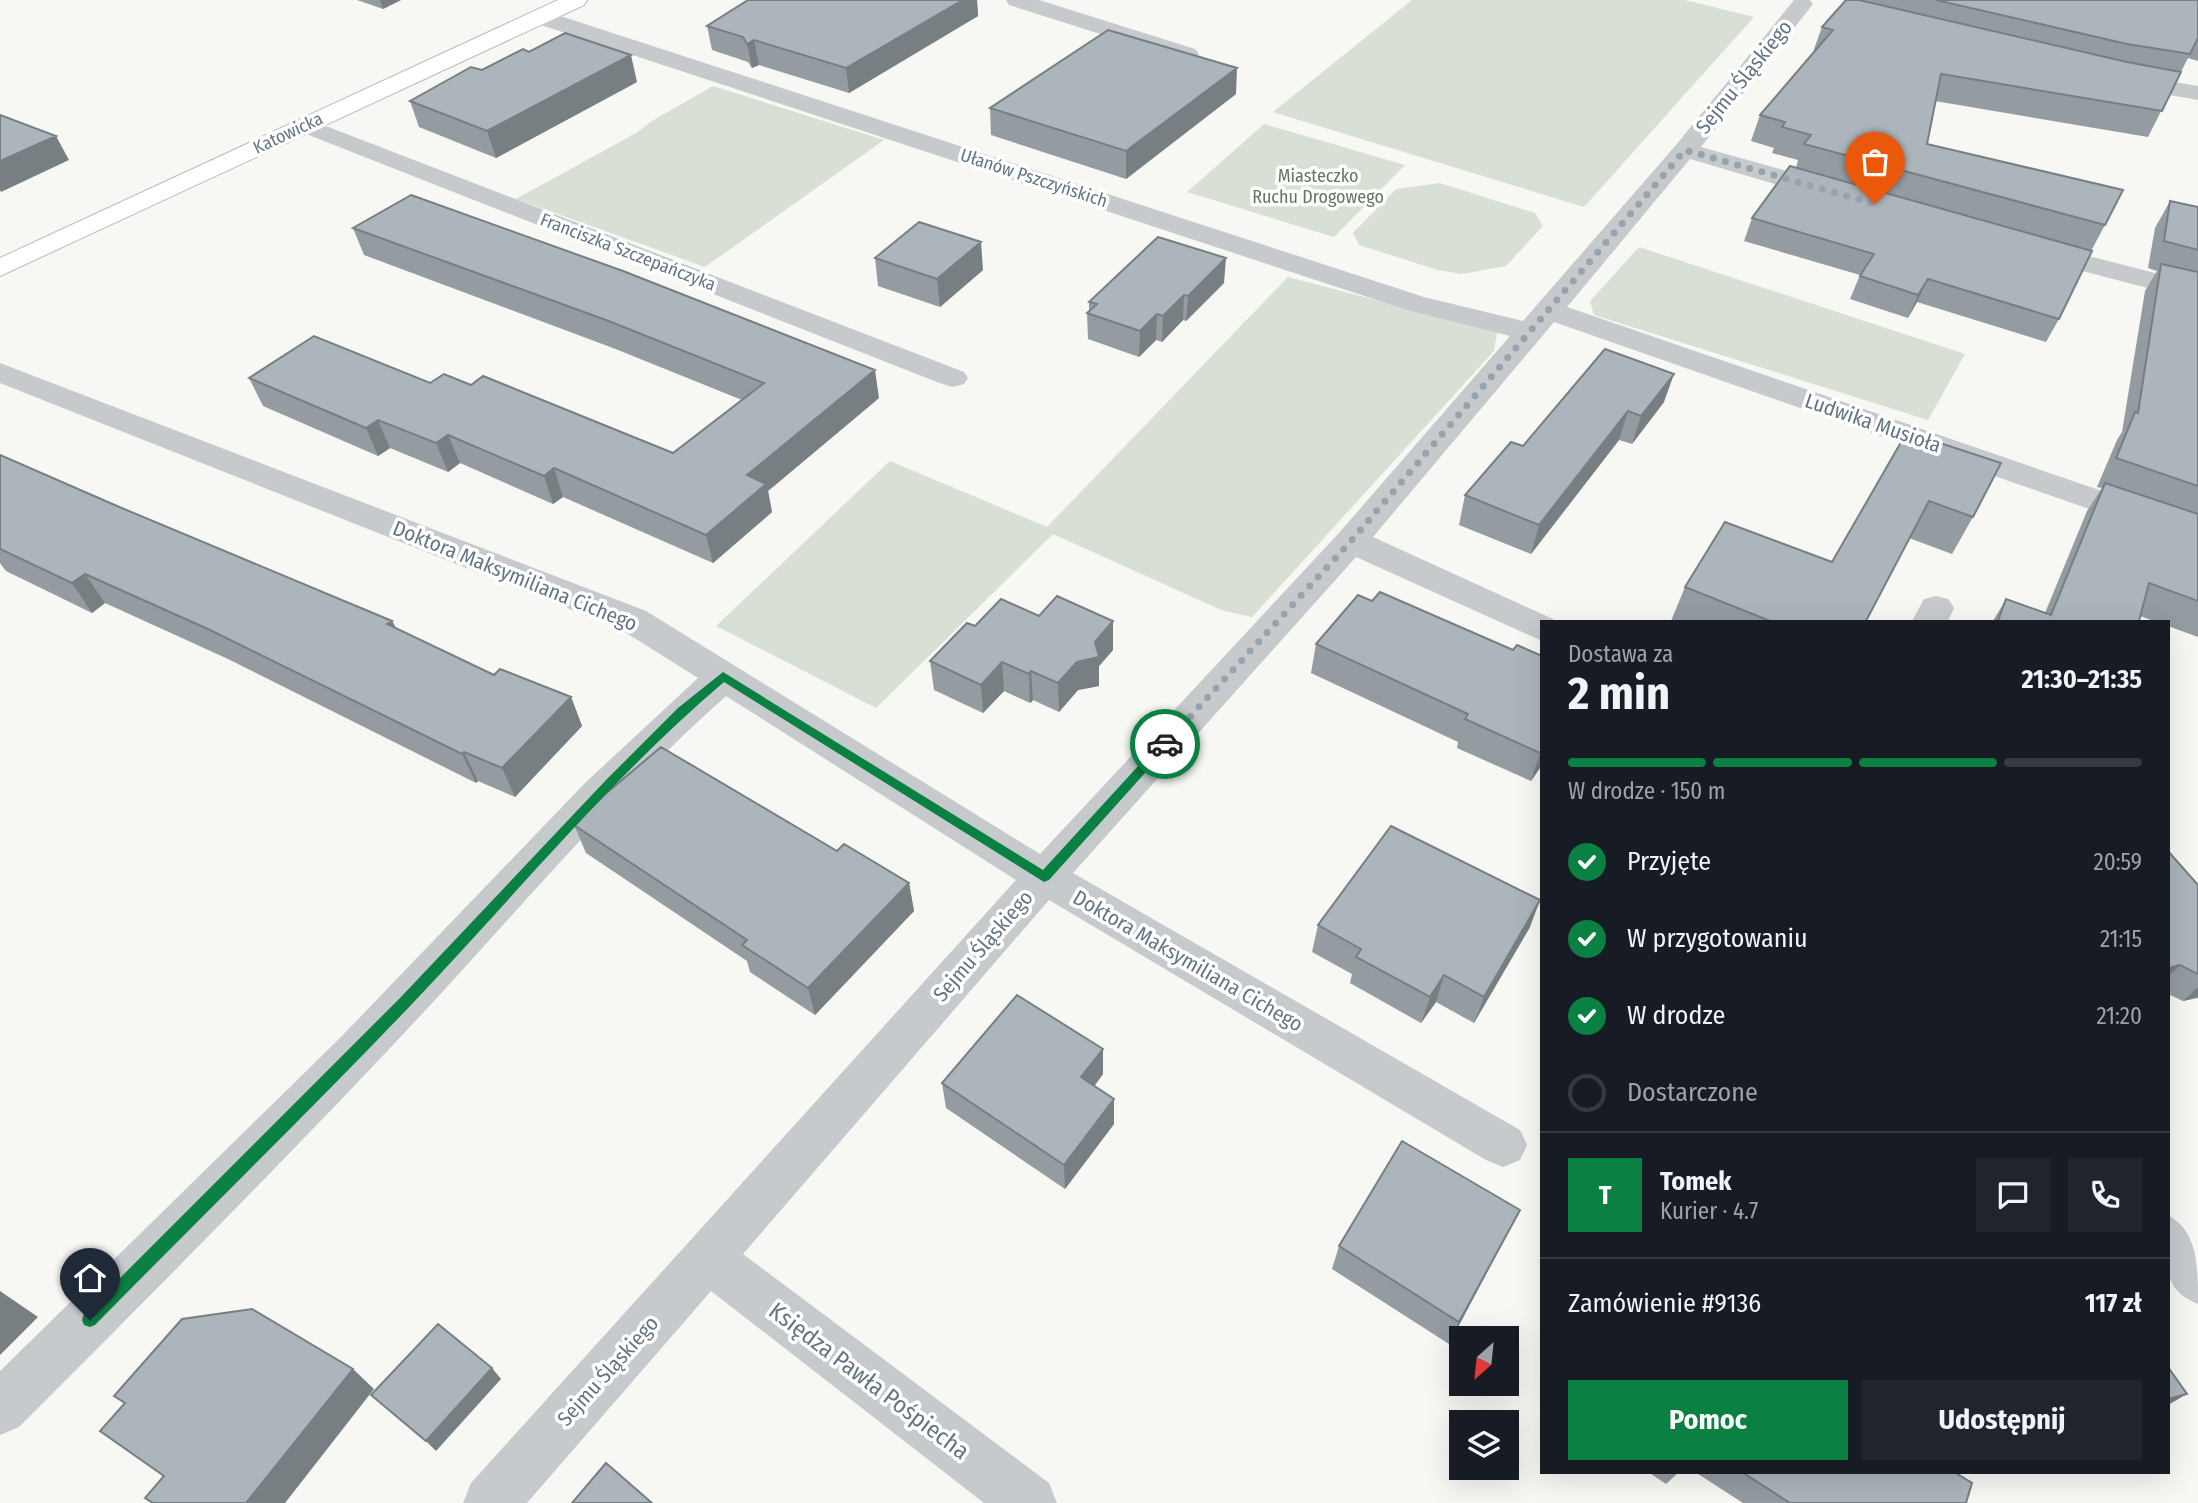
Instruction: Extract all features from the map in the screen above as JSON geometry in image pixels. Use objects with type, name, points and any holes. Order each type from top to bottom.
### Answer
[{"type":"street","name":"Katowicka","points":[[0,268],[576,0]]},
{"type":"street","points":[[1017,0],[1187,54]]},
{"type":"street","points":[[1792,2],[1827,10]]},
{"type":"street","name":"Sejmu Śląskiego","points":[[491,1503],[1044,877],[1351,541],[1685,150],[1792,2]]},
{"type":"street","name":"Ułanów Pszczyńskich","points":[[540,17],[1414,303],[1539,321]]},
{"type":"street","points":[[2100,75],[2198,93]]},
{"type":"street","name":"Franciszka Szczepańczyka","points":[[305,125],[953,377]]},
{"type":"street","points":[[1685,150],[1863,201]]},
{"type":"street","points":[[2007,242],[2198,293]]},
{"type":"street","name":"Ludwika Musioła","points":[[1539,321],[2198,536]]},
{"type":"street","name":"Doktora Maksymiliana Cichego","points":[[0,372],[633,620],[1044,877],[1503,1145]]},
{"type":"street","points":[[1351,541],[1540,628]]},
{"type":"street","points":[[0,1408],[406,1001],[682,711],[723,676]]},
{"type":"street","points":[[2170,1242],[2198,1279]]},
{"type":"street","name":"Księdza Pawła Pośpiecha","points":[[709,1259],[1028,1503]]},
{"type":"green space","points":[[1412,0],[1685,0],[1754,17],[1584,207],[1273,112]]},
{"type":"green space","points":[[713,86],[884,140],[705,267],[516,199],[636,133]]},
{"type":"green space","name":"Miasteczko Ruchu Drogowego","points":[[1264,124],[1405,165],[1334,237],[1187,192]]},
{"type":"green space","points":[[1440,183],[1535,213],[1543,226],[1506,266],[1462,274],[1438,270],[1359,245],[1353,233],[1396,189]]},
{"type":"green space","points":[[1639,247],[1965,354],[1928,420],[1594,315],[1590,301]]},
{"type":"green space","points":[[1288,277],[1497,332],[1494,351],[1252,617],[1221,610],[1053,534],[876,708],[716,626],[890,461],[1047,527]]},
{"type":"building","points":[[748,0],[963,0],[846,68],[754,40],[747,44],[743,37],[707,26]]},
{"type":"building","points":[[1846,0],[1859,0],[2181,72],[2162,111],[1941,74],[1927,144],[2123,190],[2105,225],[1804,144],[1811,135],[1782,127],[1785,122],[1760,115],[1833,30],[1822,27]]},
{"type":"building","points":[[1936,0],[2198,0],[2198,38],[2190,54],[2127,44]]},
{"type":"building","points":[[1108,30],[1237,68],[1126,151],[990,108]]},
{"type":"building","points":[[565,33],[631,55],[487,131],[410,101],[471,67],[482,70],[523,49],[529,52]]},
{"type":"building","points":[[0,115],[56,136],[0,161]]},
{"type":"building","points":[[1790,166],[2092,251],[2059,319],[1928,279],[1918,295],[1860,276],[1874,254],[1752,218]]},
{"type":"building","points":[[411,195],[623,271],[875,370],[747,475],[766,484],[706,535],[554,468],[544,476],[448,435],[436,443],[378,420],[366,428],[249,378],[314,336],[430,383],[444,374],[471,385],[483,376],[673,453],[764,383],[606,320],[353,228]]},
{"type":"building","points":[[2170,201],[2198,207],[2198,250],[2164,241]]},
{"type":"building","points":[[919,222],[981,242],[937,279],[875,258]]},
{"type":"building","points":[[1158,237],[1226,258],[1188,296],[1184,295],[1163,316],[1157,314],[1140,331],[1087,313],[1097,304],[1089,302]]},
{"type":"building","points":[[2161,264],[2198,272],[2198,486],[2116,458],[2135,412],[2138,413]]},
{"type":"building","points":[[1605,349],[1674,374],[1641,416],[1628,411],[1539,525],[1465,495],[1511,442],[1523,446]]},
{"type":"building","points":[[1904,437],[1937,449],[1940,443],[2001,463],[1973,517],[1929,501],[1867,620],[1768,620],[1685,587],[1725,522],[1832,562]]},
{"type":"building","points":[[0,455],[392,621],[387,624],[494,675],[500,669],[571,697],[502,768],[464,752],[462,754],[210,630],[85,574],[72,583],[0,549]]},
{"type":"building","points":[[2105,483],[2198,514],[2198,601],[2149,583],[2139,620],[1998,620],[2006,599],[2051,615]]},
{"type":"building","points":[[1380,592],[1513,650],[1517,645],[1540,655],[1540,753],[1465,719],[1468,714],[1316,644],[1358,595],[1372,601]]},
{"type":"building","points":[[1057,596],[1113,621],[1095,642],[1099,657],[1077,662],[1058,683],[1002,662],[981,685],[930,661],[967,623],[975,626],[1001,599],[1039,616]]},
{"type":"building","points":[[661,747],[837,851],[844,844],[909,883],[808,988],[742,945],[747,940],[574,825],[603,796]]},
{"type":"building","points":[[1391,826],[1540,900],[1484,997],[1444,975],[1430,997],[1356,957],[1361,949],[1318,925]]},
{"type":"building","points":[[2170,853],[2198,885],[2198,974],[2180,965],[2170,968]]},
{"type":"building","points":[[1017,995],[1103,1049],[1081,1077],[1114,1099],[1064,1165],[942,1083]]},
{"type":"building","points":[[1402,1141],[1520,1210],[1459,1322],[1339,1246]]},
{"type":"building","points":[[252,1309],[353,1369],[246,1503],[153,1503],[145,1498],[164,1476],[100,1431],[125,1403],[114,1396],[182,1319]]},
{"type":"building","points":[[438,1324],[492,1368],[426,1441],[371,1395]]},
{"type":"building","points":[[2170,1370],[2187,1394],[2170,1398]]},
{"type":"building","points":[[606,1463],[652,1503],[572,1503]]},
{"type":"building","points":[[1745,1474],[1957,1474],[1972,1483],[1966,1503],[1790,1503]]},
{"type":"way so far","points":[[1165,744],[1351,541],[1685,150],[1875,204]]},
{"type":"route","points":[[90,1320],[406,1001],[611,783],[682,711],[723,676],[1044,877],[1165,744]]}]
